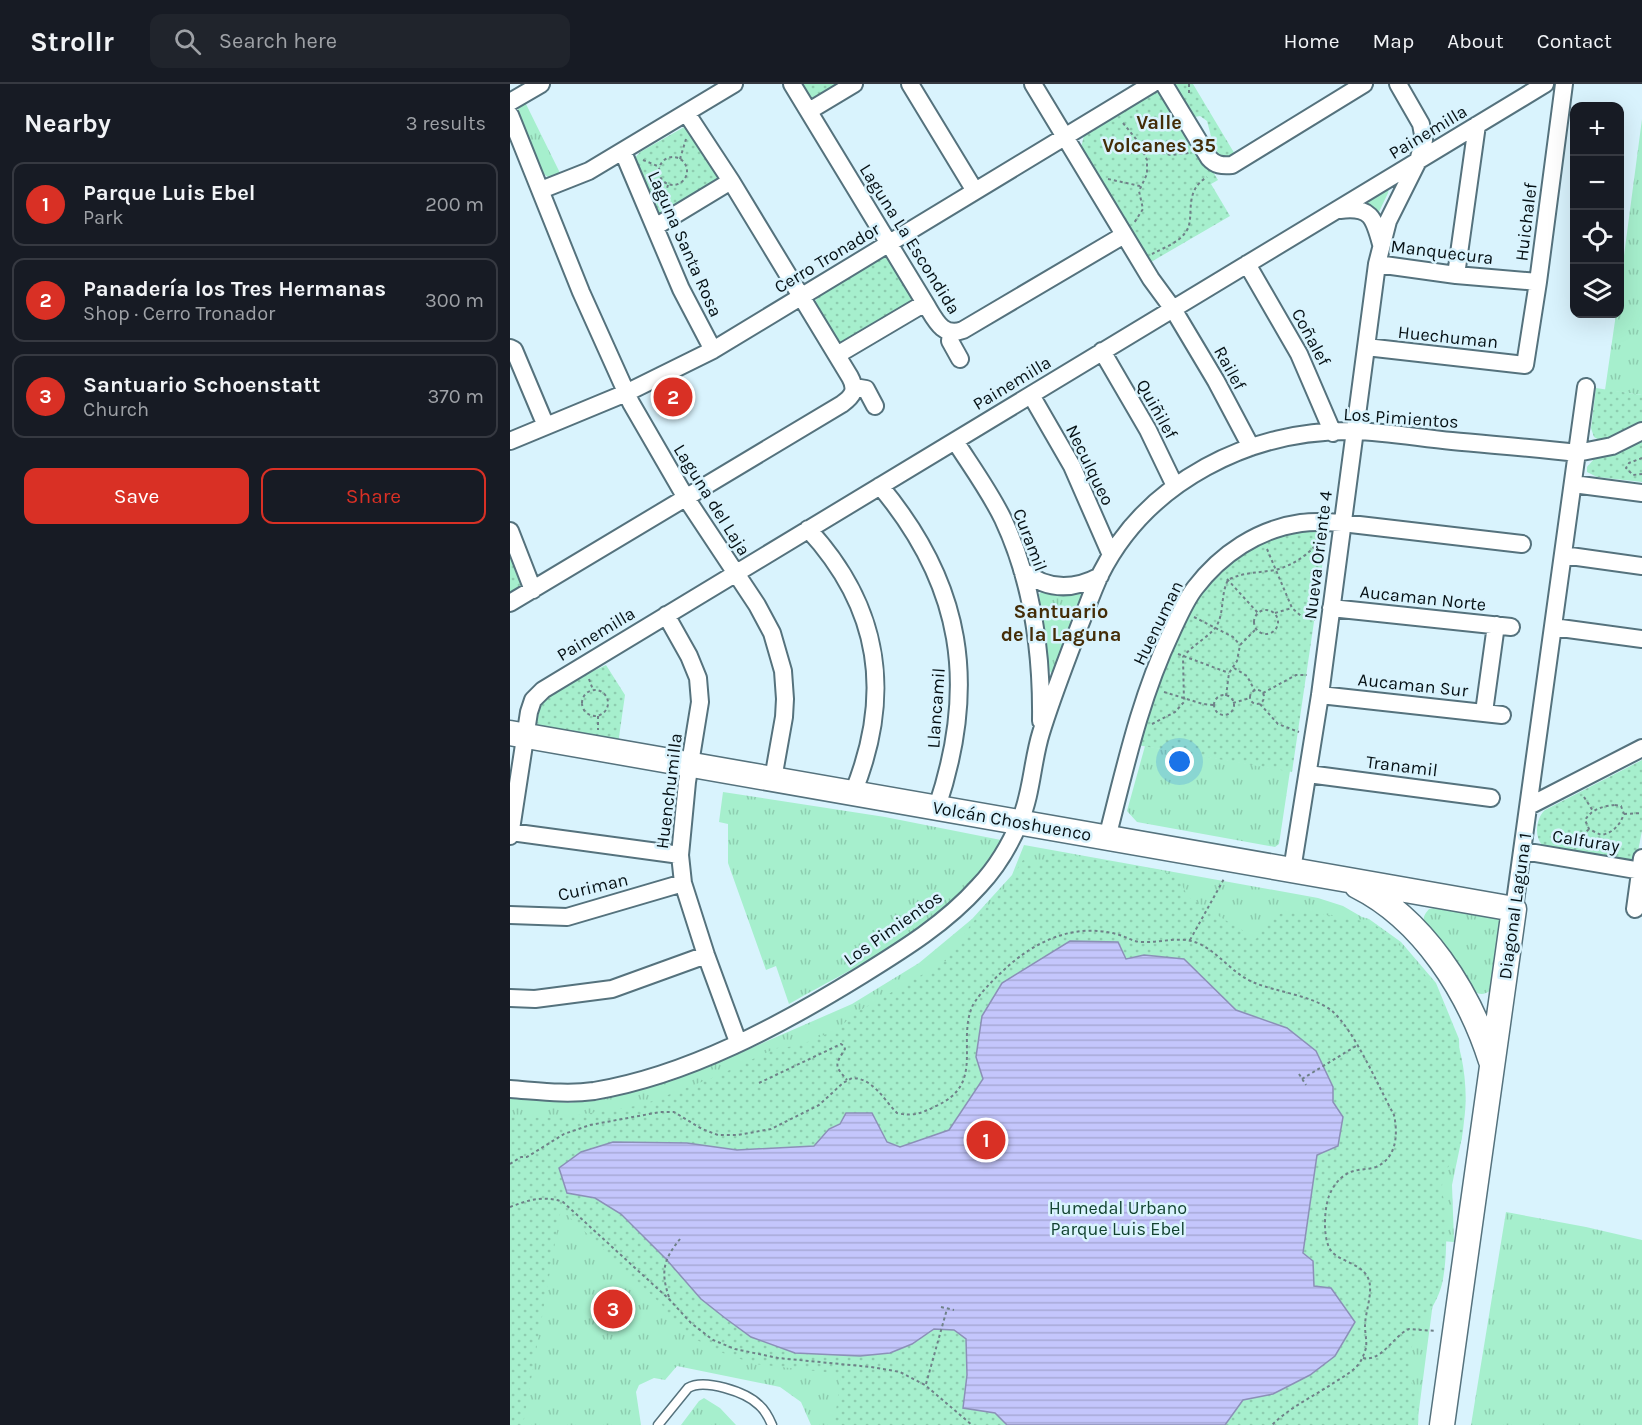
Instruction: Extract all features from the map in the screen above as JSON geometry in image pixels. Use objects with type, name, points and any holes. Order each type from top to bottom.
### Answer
[{"type":"street","points":[[510,102],[541,84]]},
{"type":"street","points":[[541,190],[573,178],[623,152],[734,84]]},
{"type":"street","name":"Laguna La Escondida","points":[[792,84],[940,328],[951,333],[963,330],[1124,235]]},
{"type":"street","points":[[809,111],[854,84]]},
{"type":"street","points":[[910,84],[975,191]]},
{"type":"street","name":"Railef","points":[[1033,84],[1140,261],[1173,309],[1216,381],[1251,447]]},
{"type":"street","points":[[1152,85],[1212,162],[1232,165],[1364,84]]},
{"type":"street","name":"Nueva Oriente 4","points":[[1292,870],[1320,695],[1353,431],[1377,264],[1381,244],[1395,204],[1418,161],[1424,140],[1423,129],[1398,84]]},
{"type":"street","name":"Painemilla","points":[[510,834],[517,735],[531,706],[543,690],[1545,84]]},
{"type":"street","name":"Huichalef","points":[[1525,365],[1564,84]]},
{"type":"street","name":"Cerro Tronador","points":[[510,441],[679,369],[1152,85]]},
{"type":"street","points":[[510,603],[842,404],[853,394],[854,387],[837,355],[731,181],[687,114]]},
{"type":"street","name":"Laguna del Laja","points":[[510,115],[585,302],[626,393],[686,498],[766,621],[775,643],[783,671],[784,717],[773,779]]},
{"type":"street","points":[[1456,275],[1477,125]]},
{"type":"street","name":"Laguna Santa Rosa","points":[[623,152],[681,289],[713,350]]},
{"type":"street","points":[[656,226],[731,181]]},
{"type":"street","points":[[1336,210],[1359,209],[1368,213],[1374,221],[1381,244]]},
{"type":"street","name":"Coñalef","points":[[1247,264],[1299,354],[1333,433]]},
{"type":"street","name":"Manquecura","points":[[1377,264],[1456,275],[1538,282]]},
{"type":"street","points":[[837,355],[925,303]]},
{"type":"street","points":[[951,333],[950,341],[960,359]]},
{"type":"street","name":"Huechuman","points":[[1366,347],[1525,365]]},
{"type":"street","points":[[510,348],[514,350],[546,426]]},
{"type":"street","name":"Quiñilef","points":[[1102,351],[1148,429],[1175,486]]},
{"type":"street","points":[[854,387],[866,390],[875,406]]},
{"type":"street","name":"Diagonal Laguna 1","points":[[1442,1425],[1587,387]]},
{"type":"street","name":"Neculqueo","points":[[1031,395],[1072,466],[1111,555]]},
{"type":"street","name":"Los Pimientos","points":[[510,1089],[574,1093],[593,1091],[661,1075],[738,1042],[834,992],[901,951],[943,920],[978,888],[995,868],[1020,822],[1027,800],[1040,736],[1100,576],[1111,555],[1135,522],[1175,486],[1214,463],[1251,447],[1292,437],[1353,431],[1577,453],[1604,449],[1642,431]]},
{"type":"street","name":"Curamil","points":[[955,441],[1002,518],[1022,570],[1034,616],[1038,643],[1041,683],[1040,736]]},
{"type":"street","points":[[1573,484],[1642,493]]},
{"type":"street","name":"Llancamil","points":[[880,486],[910,525],[926,553],[942,590],[955,636],[960,685],[957,734],[937,807]]},
{"type":"street","name":"Huenuman","points":[[1107,837],[1135,728],[1165,646],[1193,590],[1215,566],[1238,547],[1277,528],[1302,522],[1522,544]]},
{"type":"street","points":[[808,529],[834,559],[844,575],[861,610],[872,647],[876,688],[874,720],[869,750],[853,793]]},
{"type":"street","points":[[510,531],[533,590]]},
{"type":"street","points":[[1563,555],[1642,566]]},
{"type":"street","points":[[1022,570],[1040,582],[1061,587],[1077,586],[1100,576]]},
{"type":"street","name":"Huenchumilla","points":[[666,615],[689,656],[698,678],[700,702],[680,855],[682,883],[738,1042]]},
{"type":"street","name":"Aucaman Norte","points":[[1330,616],[1503,626],[1484,712]]},
{"type":"street","points":[[1553,627],[1642,639]]},
{"type":"street","name":"Aucaman Sur","points":[[1320,695],[1502,715]]},
{"type":"street","name":"Volcán Choshuenco","points":[[517,735],[1514,909]]},
{"type":"street","points":[[1529,806],[1642,748]]},
{"type":"street","name":"Tranamil","points":[[1308,774],[1491,798]]},
{"type":"street","points":[[510,834],[680,855]]},
{"type":"street","name":"Calfuray","points":[[1523,851],[1641,866]]},
{"type":"street","points":[[1635,909],[1641,866]]},
{"type":"street","points":[[1341,878],[1378,898],[1420,936],[1460,990],[1483,1036],[1493,1067]]},
{"type":"street","name":"Curiman","points":[[510,915],[567,916],[682,883]]},
{"type":"street","points":[[1420,936],[1418,913],[1424,893]]},
{"type":"street","points":[[510,998],[535,999],[612,989],[706,955]]},
{"type":"street","points":[[1460,990],[1470,999],[1484,1001],[1500,991],[1505,979]]},
{"type":"lane","points":[[658,1425],[688,1388],[693,1384],[701,1384],[716,1385],[755,1401],[761,1406],[772,1425]]},
{"type":"path","points":[[1123,123],[1144,150],[1147,174],[1140,186],[1143,209],[1124,235]]},
{"type":"path","points":[[1144,150],[1171,155],[1192,153],[1203,149]]},
{"type":"path","points":[[676,158],[684,162],[687,175],[681,183],[673,185],[662,180],[659,171],[664,160],[676,158]]},
{"type":"path","points":[[1140,261],[1179,239],[1186,232],[1189,226],[1189,207],[1193,194],[1198,185],[1220,165]]},
{"type":"path","points":[[1086,172],[1128,185],[1140,186]]},
{"type":"path","points":[[1628,454],[1632,461]]},
{"type":"path","points":[[1642,458],[1627,465],[1628,471],[1633,475],[1642,474]]},
{"type":"path","points":[[1228,580],[1240,574],[1276,570],[1303,556],[1324,534],[1342,526]]},
{"type":"path","points":[[1260,535],[1292,608],[1301,616],[1330,616]]},
{"type":"path","points":[[1215,566],[1258,613]]},
{"type":"path","points":[[1135,728],[1163,720],[1180,708],[1185,699],[1183,657],[1219,622],[1228,580]]},
{"type":"path","points":[[1275,614],[1292,608]]},
{"type":"path","points":[[1182,610],[1233,637],[1240,645]]},
{"type":"path","points":[[1270,610],[1275,614],[1278,622],[1274,631],[1264,633],[1256,629],[1254,621],[1258,613],[1270,610]]},
{"type":"path","points":[[1226,696],[1229,673],[1234,668],[1240,645],[1256,629]]},
{"type":"path","points":[[1165,646],[1183,657],[1229,673]]},
{"type":"path","points":[[1234,668],[1246,676],[1255,691],[1263,693],[1296,675],[1322,676]]},
{"type":"path","points":[[1149,687],[1203,704],[1214,705]]},
{"type":"path","points":[[593,690],[604,694],[608,701],[604,712],[598,716],[590,715],[582,705],[586,694],[593,690]]},
{"type":"path","points":[[1233,703],[1250,698],[1255,691]]},
{"type":"path","points":[[1260,704],[1264,699],[1263,693]]},
{"type":"path","points":[[1226,696],[1233,703]]},
{"type":"path","points":[[1226,696],[1218,697],[1214,705],[1217,712],[1224,715],[1232,711],[1233,703]]},
{"type":"path","points":[[1250,698],[1254,703],[1260,704],[1283,728],[1313,736]]},
{"type":"path","points":[[598,716],[598,730]]},
{"type":"path","points":[[1584,797],[1593,811]]},
{"type":"path","points":[[1615,805],[1621,806],[1624,814],[1618,825],[1601,836],[1589,829],[1585,820],[1593,811],[1615,805]]},
{"type":"path","points":[[1624,814],[1642,813]]},
{"type":"path","points":[[1572,848],[1576,840],[1589,829]]},
{"type":"path","points":[[1190,940],[1225,877]]},
{"type":"path","points":[[510,1164],[527,1157],[564,1134],[590,1125],[660,1112],[674,1112],[702,1129],[718,1135],[738,1135],[771,1130],[819,1105],[847,1080],[857,1078],[866,1081],[879,1091],[897,1113],[917,1115],[948,1101],[964,1081],[968,1051],[968,1025],[973,1006],[1001,974],[1029,951],[1054,937],[1078,931],[1116,934],[1138,942],[1190,940],[1203,946],[1244,979],[1330,1009],[1346,1024],[1394,1115],[1397,1129],[1397,1138],[1387,1157],[1379,1166],[1348,1172],[1341,1178],[1333,1187],[1325,1211],[1329,1248],[1368,1276],[1370,1288],[1365,1317],[1366,1346],[1363,1358],[1351,1372],[1292,1409],[1272,1425]]},
{"type":"path","points":[[759,1083],[841,1044],[845,1049],[837,1064],[837,1069],[847,1080]]},
{"type":"path","points":[[1302,1079],[1357,1046]]},
{"type":"path","points":[[1299,1074],[1306,1086]]},
{"type":"path","points":[[510,1207],[539,1198],[550,1198],[563,1202],[699,1329],[723,1345],[778,1358],[900,1372],[925,1385],[972,1425]]},
{"type":"path","points":[[669,1299],[664,1282],[664,1264],[680,1239]]},
{"type":"path","points":[[941,1307],[954,1310]]},
{"type":"path","points":[[925,1385],[947,1309]]},
{"type":"path","points":[[1363,1358],[1368,1359],[1378,1355],[1409,1329],[1438,1332]]},
{"type":"green space","points":[[799,84],[848,84],[812,104]]},
{"type":"green space","points":[[1172,84],[1193,84],[1236,156],[1225,162],[1205,144],[1211,136],[1207,121],[1200,116],[1189,118]]},
{"type":"green space","points":[[1156,92],[1166,95],[1218,180],[1211,184],[1230,216],[1151,262],[1081,148],[1084,135]]},
{"type":"green space","points":[[525,102],[561,175],[551,179],[542,173],[518,113],[518,109]]},
{"type":"green space","points":[[1642,119],[1642,395],[1605,390],[1615,318],[1624,318],[1624,256]]},
{"type":"green space","points":[[686,126],[721,179],[657,216],[634,159],[640,152]]},
{"type":"green space","points":[[1389,188],[1377,216],[1362,203]]},
{"type":"green space","points":[[883,257],[888,257],[913,294],[912,302],[845,346],[837,343],[814,304],[818,296]]},
{"type":"green space","points":[[1596,388],[1642,395],[1642,422],[1610,439],[1601,441],[1594,437],[1591,428]]},
{"type":"green space","points":[[1642,440],[1642,482],[1597,477],[1587,472],[1587,467],[1594,459],[1617,453]]},
{"type":"green space","points":[[1328,526],[1292,772],[1137,745],[1144,719],[1191,603],[1226,563],[1274,535]]},
{"type":"green space","points":[[510,542],[527,584],[510,599]]},
{"type":"green space","points":[[1043,591],[1078,591],[1083,595],[1054,674],[1049,670],[1039,594]]},
{"type":"green space","points":[[606,665],[625,695],[618,744],[539,728],[537,717],[540,706],[548,697],[571,681]]},
{"type":"green space","points":[[1145,746],[1290,771],[1279,844],[1275,847],[1137,822],[1127,811]]},
{"type":"green space","points":[[1642,760],[1642,831],[1636,861],[1542,845],[1539,841],[1537,827],[1545,810]]},
{"type":"green space","points":[[723,792],[885,817],[1001,840],[983,869],[961,894],[935,916],[879,954],[789,1004],[776,966],[766,970],[728,863],[728,824],[719,822]]},
{"type":"green space","name":"Humedal Urbano Parque Luis Ebel","points":[[1024,845],[1318,898],[1343,906],[1369,919],[1401,942],[1436,983],[1459,1039],[1462,1137],[1452,1185],[1454,1242],[1441,1241],[1417,1425],[811,1425],[801,1402],[780,1387],[677,1366],[665,1380],[654,1378],[639,1385],[636,1392],[641,1425],[510,1425],[510,1097],[570,1103],[661,1084],[710,1066],[852,1004],[919,963],[972,919],[1012,875]]},
{"type":"green space","name":"Humedal Urbano Parque Luis Ebel","points":[[1048,851],[1160,870],[1181,883],[1188,897],[1256,939],[1274,918],[1290,911],[1368,923],[1389,935],[1415,962],[1430,982],[1442,1003],[1460,1049],[1466,1097],[1461,1141],[1442,1184],[1446,1235],[1442,1284],[1416,1336],[1410,1354],[1409,1362],[1418,1425],[834,1425],[841,1374],[755,1364],[723,1353],[682,1332],[662,1305],[561,1209],[523,1425],[510,1425],[510,1117],[558,1118],[642,1105],[717,1076],[776,1048],[798,1046],[831,1032],[857,1012],[946,961],[972,923],[1003,890],[1023,860],[1042,865]]},
{"type":"green space","points":[[1429,909],[1503,919],[1491,990],[1482,994],[1473,991],[1424,923],[1425,914]]},
{"type":"green space","points":[[1506,1212],[1642,1240],[1642,1425],[1471,1425]]},
{"type":"green space","points":[[704,1398],[720,1408],[736,1425],[681,1425],[699,1401]]},
{"type":"water","name":"Humedal Urbano Parque Luis Ebel","points":[[1070,941],[1118,942],[1126,959],[1144,955],[1184,959],[1236,1010],[1287,1028],[1316,1051],[1333,1087],[1333,1102],[1343,1117],[1338,1146],[1317,1155],[1303,1253],[1313,1261],[1314,1286],[1331,1288],[1355,1322],[1335,1356],[1310,1375],[1273,1394],[1243,1400],[1225,1425],[1007,1425],[995,1413],[963,1408],[967,1375],[966,1339],[954,1330],[934,1329],[912,1344],[890,1353],[860,1356],[795,1353],[751,1337],[701,1299],[666,1259],[621,1214],[595,1198],[567,1193],[559,1168],[581,1152],[613,1142],[687,1143],[737,1150],[814,1146],[829,1129],[840,1124],[846,1113],[872,1113],[887,1142],[900,1147],[949,1130],[983,1079],[976,1057],[982,1016],[1002,983]]},
{"type":"place","name":"Panadería los Tres Hermanas","points":[[673,397]]},
{"type":"place","name":"Parque Luis Ebel","points":[[986,1140]]},
{"type":"place","name":"Santuario Schoenstatt","points":[[613,1309]]},
{"type":"district","name":"Valle Volcanes 35","points":[[1159,134]]},
{"type":"district","name":"Santuario de la Laguna","points":[[1061,622]]}]
